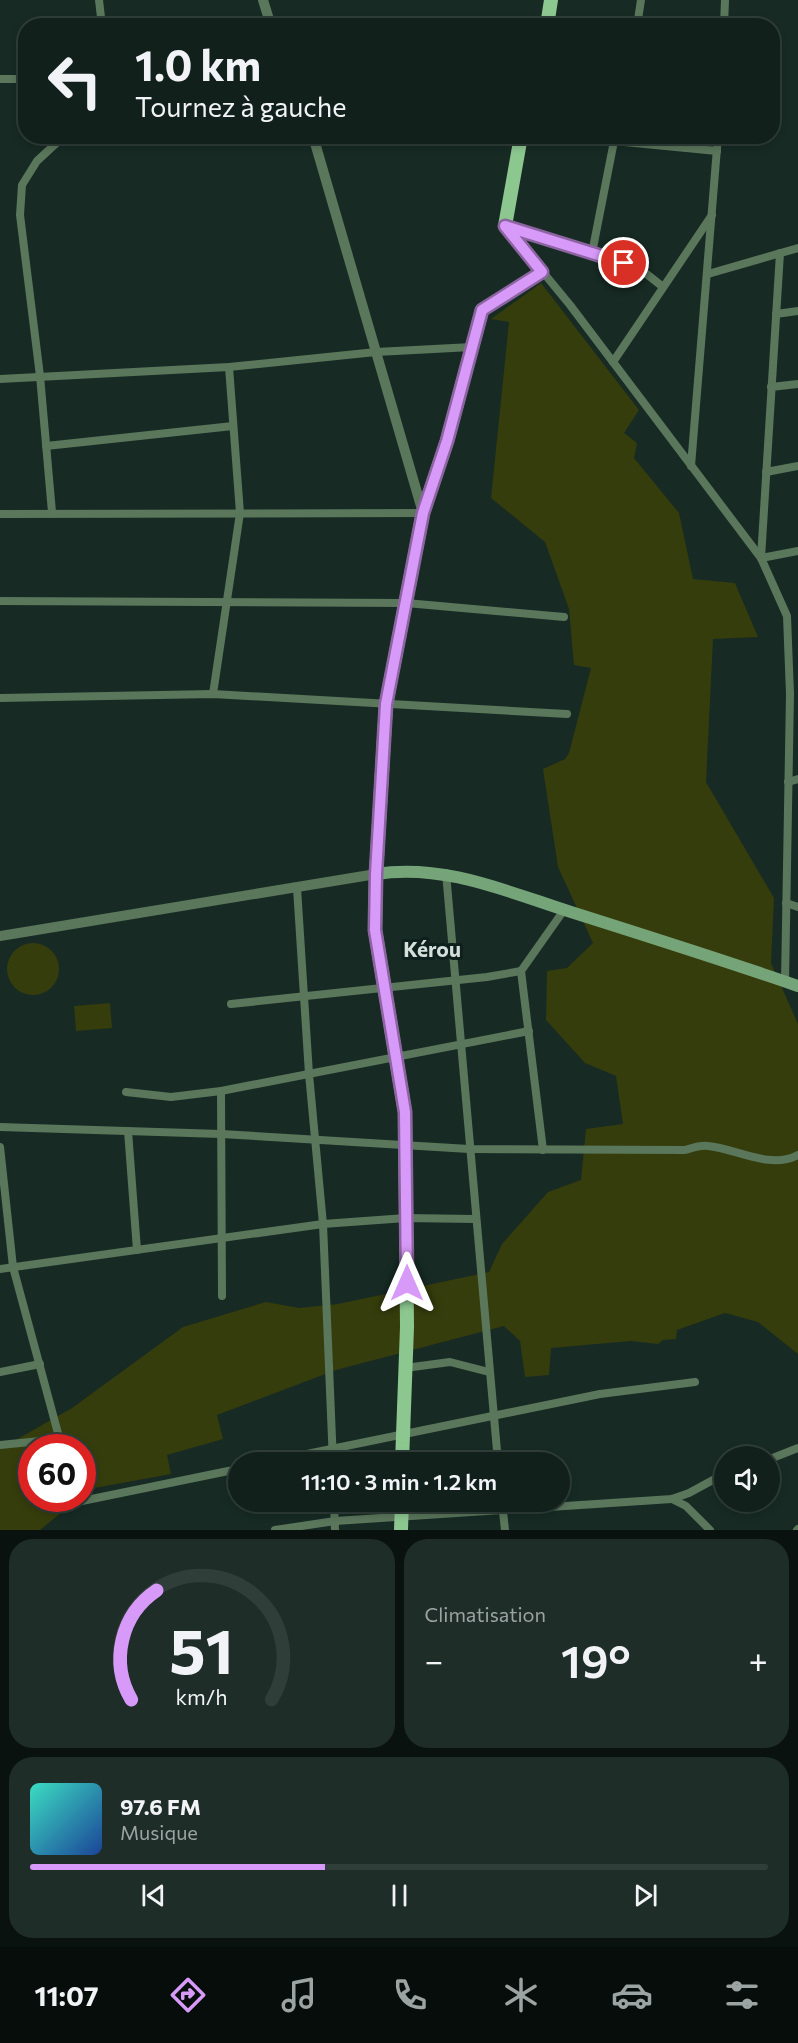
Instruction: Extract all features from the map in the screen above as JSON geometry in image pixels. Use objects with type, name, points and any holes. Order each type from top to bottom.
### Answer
[{"type":"main road","points":[[548,18],[551,0]]},
{"type":"main road","points":[[505,226],[520,144]]},
{"type":"main road","points":[[402,1452],[407,1218],[405,1112],[375,930],[386,704],[423,513],[447,441],[482,310]]},
{"type":"main road","points":[[376,874],[446,873],[798,986]]},
{"type":"street","points":[[99,0],[101,18]]},
{"type":"street","points":[[262,0],[268,18]]},
{"type":"street","points":[[638,18],[640,0]]},
{"type":"street","points":[[724,18],[725,0]]},
{"type":"street","points":[[0,80],[18,79]]},
{"type":"street","points":[[52,512],[40,376],[20,215],[22,185],[37,160],[55,144]]},
{"type":"street","points":[[0,514],[52,512],[423,513],[315,144]]},
{"type":"street","points":[[592,253],[614,144]]},
{"type":"street","points":[[658,144],[717,151]]},
{"type":"street","points":[[692,466],[717,144]]},
{"type":"street","points":[[613,362],[713,213]]},
{"type":"street","points":[[505,226],[639,268],[663,287]]},
{"type":"street","points":[[505,226],[613,362],[761,558],[787,616],[790,694],[785,982]]},
{"type":"street","points":[[708,274],[798,248]]},
{"type":"street","points":[[761,558],[780,253]]},
{"type":"street","points":[[482,310],[542,272]]},
{"type":"street","points":[[776,314],[798,311]]},
{"type":"street","points":[[0,379],[229,367],[376,352],[472,347]]},
{"type":"street","points":[[213,694],[240,513],[229,367]]},
{"type":"street","points":[[771,387],[798,384]]},
{"type":"street","points":[[46,446],[233,426]]},
{"type":"street","points":[[766,472],[798,466]]},
{"type":"street","points":[[761,558],[798,551]]},
{"type":"street","points":[[0,601],[406,603],[564,617]]},
{"type":"street","points":[[0,698],[213,694],[567,714]]},
{"type":"street","points":[[788,782],[798,779]]},
{"type":"street","points":[[446,873],[497,1452]]},
{"type":"street","points":[[0,936],[376,874]]},
{"type":"street","points":[[297,888],[309,1074],[323,1224],[333,1449]]},
{"type":"street","points":[[786,903],[798,907]]},
{"type":"street","points":[[543,1150],[521,971],[564,910]]},
{"type":"street","points":[[231,1004],[455,981],[521,971]]},
{"type":"street","points":[[126,1092],[171,1097],[220,1091],[529,1031]]},
{"type":"street","points":[[220,1091],[222,1296]]},
{"type":"street","points":[[0,1127],[315,1138],[469,1149],[685,1150],[709,1146],[726,1149],[732,1153],[768,1159],[786,1159],[798,1155]]},
{"type":"street","points":[[128,1131],[136,1250]]},
{"type":"street","points":[[0,1147],[13,1267],[59,1434]]},
{"type":"street","points":[[0,1269],[323,1224],[407,1218],[475,1219]]},
{"type":"street","points":[[405,1368],[450,1362],[489,1372]]},
{"type":"street","points":[[0,1372],[40,1364]]},
{"type":"street","points":[[318,1452],[600,1394],[695,1382]]},
{"type":"street","points":[[0,1445],[18,1444]]},
{"type":"street","points":[[780,1455],[798,1448]]},
{"type":"street","points":[[96,1498],[228,1471]]},
{"type":"street","points":[[570,1503],[672,1499],[714,1479]]},
{"type":"street","points":[[672,1499],[686,1506],[710,1530]]},
{"type":"street","points":[[275,1530],[401,1523],[463,1512]]},
{"type":"street","points":[[504,1512],[505,1530]]},
{"type":"green space","points":[[541,283],[639,410],[624,433],[637,443],[634,458],[679,513],[693,579],[735,583],[758,637],[713,639],[706,782],[774,898],[771,963],[798,1024],[798,1354],[758,1322],[725,1313],[677,1330],[676,1339],[663,1340],[658,1344],[631,1341],[551,1348],[549,1375],[525,1377],[520,1341],[504,1326],[336,1370],[217,1415],[223,1439],[167,1455],[171,1474],[96,1488],[96,1434],[26,1434],[72,1408],[183,1327],[266,1302],[299,1308],[338,1304],[489,1272],[502,1244],[548,1192],[581,1180],[586,1129],[623,1124],[616,1076],[585,1063],[546,1020],[547,971],[567,968],[593,943],[558,867],[543,769],[565,759],[569,753],[591,668],[574,665],[569,609],[545,542],[491,498],[509,322],[491,319]]},
{"type":"green space","points":[[28,943],[38,943],[52,950],[59,969],[52,988],[38,995],[28,995],[18,991],[11,984],[7,974],[7,964],[11,954],[18,947]]},
{"type":"green space","points":[[110,1003],[112,1028],[76,1031],[74,1006]]},
{"type":"green space","points":[[18,1439],[18,1512],[62,1512],[40,1530],[0,1530],[0,1449]]},
{"type":"district","name":"Kérou","points":[[432,950]]},
{"type":"route","points":[[407,1283],[405,1112],[375,930],[376,874],[386,704],[423,513],[447,441],[482,310],[542,272],[505,226],[624,263]]}]
